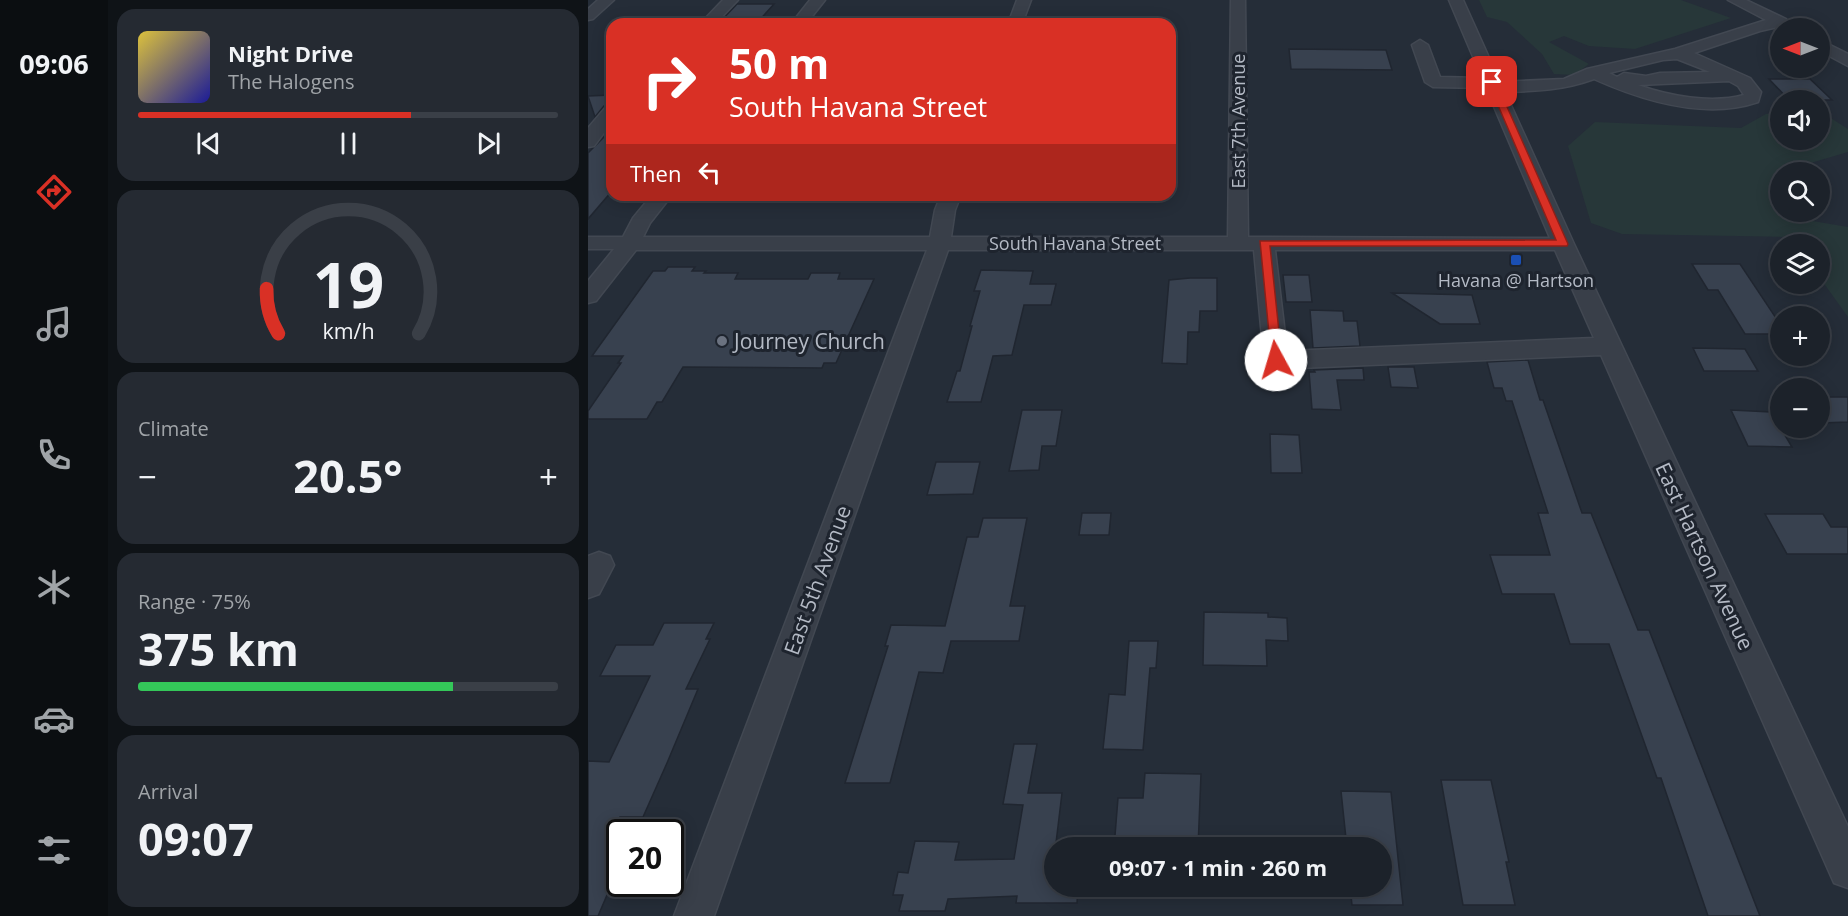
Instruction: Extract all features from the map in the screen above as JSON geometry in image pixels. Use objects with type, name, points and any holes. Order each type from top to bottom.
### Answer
[{"type":"street","points":[[588,16],[607,0]]},
{"type":"street","points":[[713,18],[731,0]]},
{"type":"street","points":[[803,18],[818,0]]},
{"type":"street","points":[[1017,18],[1024,0]]},
{"type":"street","name":"East 7th Avenue","points":[[1238,0],[1238,243]]},
{"type":"street","name":"East Hartson Avenue","points":[[1456,0],[1609,346],[1848,869]]},
{"type":"street","points":[[1735,0],[1770,18]]},
{"type":"street","points":[[1420,45],[1432,82],[1548,86],[1567,83],[1600,70],[1663,55],[1677,54],[1756,27],[1770,27]]},
{"type":"street","points":[[1830,51],[1848,61]]},
{"type":"street","points":[[1600,70],[1626,88],[1687,103],[1741,102],[1752,98],[1753,92],[1743,82],[1690,57],[1677,54]]},
{"type":"street","points":[[1600,70],[1626,79],[1646,81],[1660,78],[1732,77]]},
{"type":"street","points":[[588,142],[606,118]]},
{"type":"street","points":[[588,296],[630,243],[640,222],[657,201]]},
{"type":"street","name":"East 5th Avenue","points":[[694,916],[940,243],[949,201]]},
{"type":"street","name":"South Havana Street","points":[[588,243],[1563,244]]},
{"type":"street","points":[[1264,243],[1276,360],[1609,346]]},
{"type":"shaded area","points":[[1479,0],[1681,0],[1731,18],[1635,49],[1589,46],[1564,36],[1549,42],[1589,64],[1574,75],[1554,74],[1542,54],[1507,22],[1487,17]]},
{"type":"shaded area","points":[[1770,114],[1770,150],[1830,150],[1830,118],[1848,129],[1848,152],[1814,162],[1770,162],[1770,222],[1819,222],[1848,227],[1848,317],[1830,292],[1830,234],[1770,234],[1770,237],[1622,234],[1591,223],[1568,146],[1595,122],[1741,128]]},
{"type":"building","points":[[737,4],[774,4],[761,18],[724,18]]},
{"type":"building","points":[[1289,49],[1386,50],[1392,70],[1291,69]]},
{"type":"building","points":[[1769,79],[1810,79],[1822,90],[1779,90]]},
{"type":"building","points":[[606,95],[606,106],[595,117],[588,96]]},
{"type":"building","points":[[606,135],[606,198],[588,219],[588,153]]},
{"type":"building","points":[[1692,264],[1740,264],[1770,309],[1770,334],[1745,334],[1718,290],[1708,290]]},
{"type":"building","name":"Journey Church","points":[[668,267],[695,267],[692,271],[706,271],[704,273],[738,273],[735,279],[808,279],[811,273],[840,273],[838,279],[874,279],[836,363],[824,363],[822,368],[683,367],[662,402],[657,402],[647,419],[588,419],[588,411],[621,363],[618,363],[623,356],[592,356],[653,271],[665,271]]},
{"type":"building","points":[[981,270],[1033,271],[1030,284],[1056,284],[1051,305],[1024,305],[1012,355],[993,356],[981,402],[947,402],[957,371],[960,371],[972,326],[970,326],[980,291],[974,291]]},
{"type":"building","points":[[1283,275],[1309,275],[1312,302],[1286,302]]},
{"type":"building","points":[[1217,278],[1217,311],[1200,311],[1199,332],[1188,332],[1187,364],[1162,363],[1169,280]]},
{"type":"building","points":[[1392,293],[1472,295],[1480,324],[1440,324]]},
{"type":"building","points":[[1310,310],[1343,311],[1344,321],[1357,321],[1360,346],[1313,348]]},
{"type":"building","points":[[1693,348],[1745,349],[1758,371],[1704,371]]},
{"type":"building","points":[[1528,360],[1540,400],[1543,400],[1582,513],[1591,513],[1638,630],[1649,630],[1760,916],[1708,916],[1661,778],[1657,778],[1609,644],[1570,644],[1554,594],[1502,594],[1490,555],[1550,555],[1538,513],[1548,513],[1512,401],[1506,401],[1502,388],[1494,388],[1487,362]]},
{"type":"building","points":[[1388,367],[1414,367],[1418,388],[1391,387]]},
{"type":"building","points":[[1363,368],[1364,380],[1337,380],[1341,410],[1312,409],[1309,372]]},
{"type":"building","points":[[1830,397],[1848,397],[1848,422],[1830,423]]},
{"type":"building","points":[[1022,410],[1062,410],[1056,446],[1042,446],[1039,470],[1009,471]]},
{"type":"building","points":[[1731,410],[1770,412],[1770,438],[1787,438],[1792,447],[1748,446]]},
{"type":"building","points":[[1270,434],[1299,435],[1302,473],[1271,473]]},
{"type":"building","points":[[936,462],[980,462],[973,494],[927,495]]},
{"type":"building","points":[[1082,513],[1111,513],[1109,535],[1079,535]]},
{"type":"building","points":[[1765,514],[1823,514],[1831,527],[1848,527],[1848,554],[1787,554]]},
{"type":"building","points":[[983,518],[1027,518],[1010,606],[1025,606],[1019,641],[951,641],[943,673],[919,672],[890,783],[845,783],[888,646],[885,646],[891,625],[945,626],[967,537],[978,537]]},
{"type":"building","points":[[1204,612],[1268,613],[1268,617],[1287,618],[1288,641],[1266,640],[1267,666],[1203,665]]},
{"type":"building","points":[[664,623],[714,623],[706,639],[710,639],[686,689],[698,689],[643,817],[606,819],[606,897],[598,916],[588,916],[588,761],[609,762],[650,676],[600,676],[616,645],[653,645]]},
{"type":"building","points":[[1129,641],[1158,641],[1156,668],[1150,668],[1143,750],[1103,749],[1109,694],[1125,695]]},
{"type":"building","points":[[1014,744],[1037,744],[1028,793],[1062,793],[1057,837],[1044,837],[1044,897],[1077,897],[1077,903],[1016,903],[1017,896],[948,899],[945,911],[899,911],[903,895],[893,895],[898,872],[908,873],[915,841],[959,842],[955,860],[1014,859],[1023,805],[1003,804]]},
{"type":"building","points":[[1145,773],[1201,774],[1198,837],[1115,837],[1118,798],[1143,798]]},
{"type":"building","points":[[1441,780],[1491,780],[1509,862],[1506,862],[1515,905],[1463,905]]},
{"type":"building","points":[[1341,791],[1391,792],[1403,905],[1352,905],[1351,897],[1392,897],[1392,837],[1346,837]]},
{"type":"place","name":"Havana @ Hartson","points":[[1516,260]]},
{"type":"place","name":"Journey Church","points":[[722,341]]},
{"type":"route","points":[[1276,360],[1264,243],[1563,244],[1492,82]]}]
